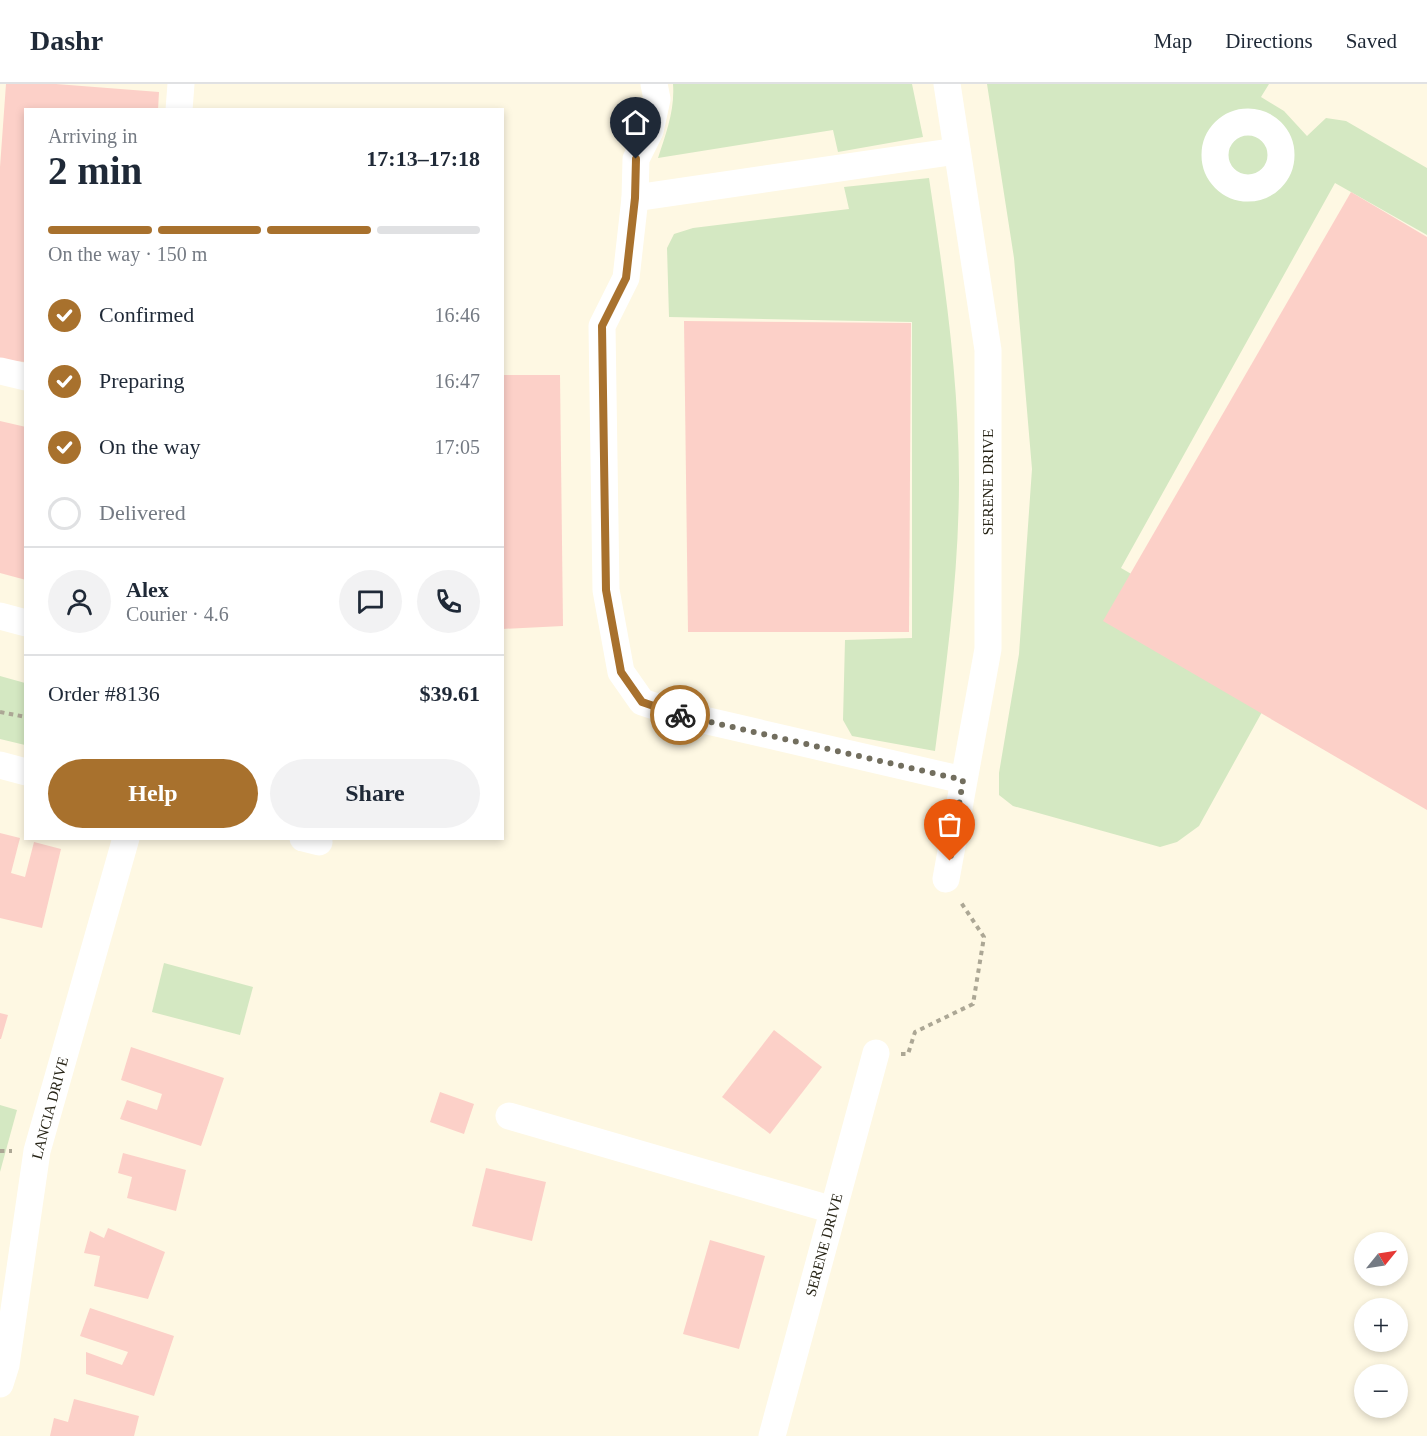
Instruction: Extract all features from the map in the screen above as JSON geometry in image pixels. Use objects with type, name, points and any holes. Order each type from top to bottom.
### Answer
[{"type":"street","points":[[179,108],[181,84]]},
{"type":"street","points":[[654,84],[657,99],[650,131],[636,159],[635,198],[626,278],[602,326],[606,590],[621,672],[642,702],[682,716],[963,780]]},
{"type":"street","name":"SERENE DRIVE","points":[[946,879],[988,649],[988,350],[947,84]]},
{"type":"street","points":[[635,198],[957,151]]},
{"type":"street","points":[[0,371],[24,377]]},
{"type":"street","points":[[0,616],[24,622]]},
{"type":"street","points":[[0,765],[24,771]]},
{"type":"street","name":"LANCIA DRIVE","points":[[0,1384],[6,1365],[37,1151],[125,840]]},
{"type":"street","name":"SERENE DRIVE","points":[[772,1436],[876,1053]]},
{"type":"street","points":[[509,1116],[834,1210]]},
{"type":"path","points":[[0,712],[24,717]]},
{"type":"path","points":[[876,1053],[908,1054],[915,1032],[973,1004],[984,937],[946,879]]},
{"type":"green space","points":[[673,84],[912,84],[923,137],[838,152],[833,130],[658,158],[671,112]]},
{"type":"green space","points":[[987,84],[1269,84],[1261,97],[1284,111],[1307,136],[1326,118],[1346,121],[1427,168],[1427,235],[1335,183],[1121,568],[1288,665],[1199,826],[1177,842],[1160,847],[1013,806],[999,795],[999,773],[1019,654],[1032,469],[1014,258]]},
{"type":"green space","points":[[929,178],[953,366],[959,480],[955,582],[935,751],[852,736],[843,720],[845,640],[912,638],[912,322],[669,317],[667,248],[674,234],[693,228],[849,209],[844,187]]},
{"type":"green space","points":[[0,676],[24,683],[24,745],[0,739]]},
{"type":"green space","points":[[164,963],[253,987],[240,1035],[152,1012]]},
{"type":"green space","points":[[0,1105],[17,1110],[0,1172]]},
{"type":"building","points":[[6,84],[56,84],[159,92],[158,108],[24,108],[24,362],[0,360],[0,167]]},
{"type":"building","points":[[1351,192],[1427,237],[1427,810],[1103,621]]},
{"type":"building","points":[[684,321],[911,323],[909,632],[688,632]]},
{"type":"building","points":[[504,375],[560,375],[563,626],[504,629]]},
{"type":"building","points":[[0,421],[24,427],[24,579],[0,573]]},
{"type":"building","points":[[0,833],[20,838],[11,873],[25,877],[34,842],[61,849],[42,928],[0,918]]},
{"type":"building","points":[[0,1013],[8,1015],[1,1039],[0,1039]]},
{"type":"building","points":[[774,1030],[822,1067],[770,1134],[722,1097]]},
{"type":"building","points":[[131,1047],[224,1078],[201,1146],[120,1119],[127,1100],[157,1110],[162,1094],[121,1080]]},
{"type":"building","points":[[440,1092],[474,1104],[464,1134],[430,1122]]},
{"type":"building","points":[[123,1153],[186,1170],[176,1211],[127,1198],[132,1177],[118,1173]]},
{"type":"building","points":[[486,1168],[546,1182],[532,1241],[472,1226]]},
{"type":"building","points":[[108,1228],[165,1252],[148,1299],[94,1286],[100,1256],[84,1253],[90,1231],[104,1238]]},
{"type":"building","points":[[710,1240],[765,1256],[739,1349],[683,1334]]},
{"type":"building","points":[[90,1308],[174,1336],[154,1396],[86,1374],[86,1352],[122,1365],[128,1352],[80,1336]]},
{"type":"building","points":[[74,1399],[139,1416],[134,1436],[50,1436],[54,1418],[68,1422]]},
{"type":"way so far","points":[[680,715],[963,780],[950,861]]},
{"type":"route","points":[[636,159],[635,198],[626,278],[602,326],[606,590],[621,672],[642,702],[680,715]]}]
